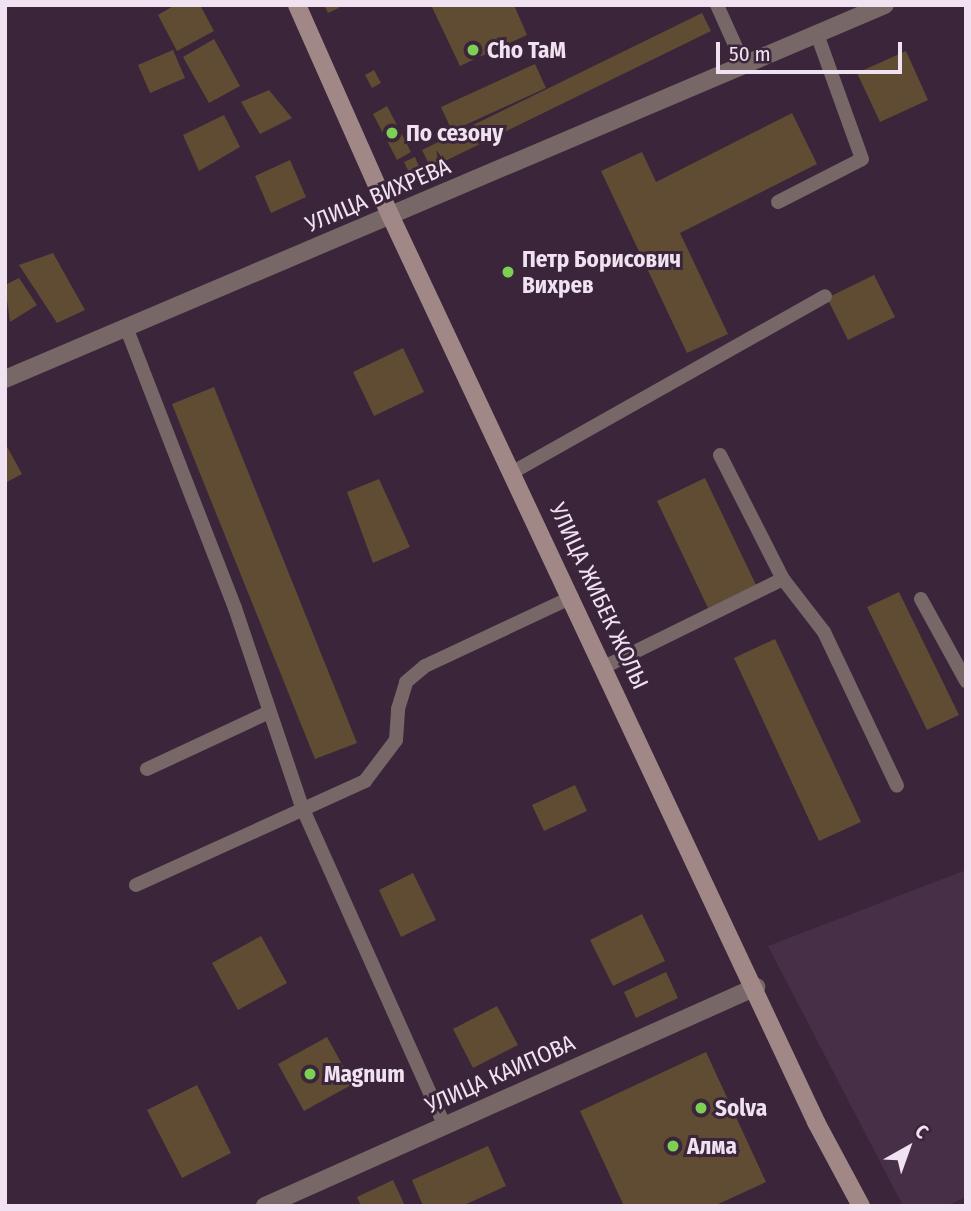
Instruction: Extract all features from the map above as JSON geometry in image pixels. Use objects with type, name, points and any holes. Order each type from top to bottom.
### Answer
[{"type":"main road","name":"УЛИЦА ЖИБЕК ЖОЛЫ","points":[[297,5],[391,217],[756,987],[816,1122],[861,1206]]},
{"type":"street","name":"УЛИЦА ВИХРЕВА","points":[[5,379],[885,5]]},
{"type":"street","name":"УЛИЦА КАИПОВА","points":[[264,1206],[756,987]]},
{"type":"lane","points":[[717,5],[744,65]]},
{"type":"lane","points":[[778,202],[862,159],[817,34]]},
{"type":"lane","points":[[513,472],[825,296]]},
{"type":"lane","points":[[126,327],[235,608],[302,807],[445,1126]]},
{"type":"lane","points":[[720,455],[782,579],[824,632],[897,786]]},
{"type":"lane","points":[[604,667],[782,579]]},
{"type":"lane","points":[[136,885],[302,807],[365,781],[396,740],[398,709],[406,682],[425,666],[572,597]]},
{"type":"lane","points":[[921,600],[966,681]]},
{"type":"lane","points":[[147,769],[269,712]]},
{"type":"shaded area","points":[[966,870],[966,1197],[947,1206],[903,1206],[768,946]]},
{"type":"building","points":[[175,5],[200,5],[214,31],[177,51],[158,15]]},
{"type":"building","points":[[324,5],[337,5],[339,8],[328,13]]},
{"type":"building","name":"Cho TaM","points":[[431,5],[514,5],[527,35],[460,66]]},
{"type":"building","points":[[702,13],[711,31],[431,168],[422,150]]},
{"type":"building","points":[[214,39],[240,86],[209,103],[183,57]]},
{"type":"building","points":[[173,50],[185,78],[150,93],[138,65]]},
{"type":"building","points":[[906,51],[928,100],[880,122],[857,73]]},
{"type":"building","points":[[535,64],[546,88],[452,131],[441,107]]},
{"type":"building","points":[[374,70],[381,83],[372,88],[365,75]]},
{"type":"building","points":[[269,90],[292,118],[260,134],[241,102]]},
{"type":"building","name":"По сезону","points":[[387,106],[411,152],[397,160],[373,114]]},
{"type":"building","points":[[792,113],[817,164],[680,233],[728,334],[687,353],[601,171],[642,152],[656,182]]},
{"type":"building","points":[[224,115],[240,147],[199,171],[183,135]]},
{"type":"building","points":[[415,157],[423,176],[413,181],[404,162]]},
{"type":"building","points":[[290,160],[306,197],[271,213],[255,176]]},
{"type":"building","points":[[53,253],[85,310],[57,323],[19,265]]},
{"type":"building","points":[[874,275],[895,317],[848,340],[827,298]]},
{"type":"building","points":[[19,278],[37,305],[10,322],[5,285]]},
{"type":"building","points":[[403,348],[424,392],[374,416],[353,372]]},
{"type":"building","points":[[214,387],[357,743],[315,759],[172,404]]},
{"type":"building","points":[[5,443],[22,474],[5,483]]},
{"type":"building","points":[[705,478],[756,585],[708,608],[657,501]]},
{"type":"building","points":[[379,479],[410,547],[373,563],[347,492]]},
{"type":"building","points":[[899,592],[959,715],[927,730],[867,607]]},
{"type":"building","points":[[775,639],[861,822],[819,841],[734,658]]},
{"type":"building","points":[[575,785],[587,811],[544,831],[532,805]]},
{"type":"building","points":[[413,873],[436,920],[401,937],[379,890]]},
{"type":"building","points":[[642,914],[665,961],[613,986],[590,940]]},
{"type":"building","points":[[261,936],[287,983],[238,1010],[212,963]]},
{"type":"building","points":[[666,972],[678,998],[636,1018],[624,992]]},
{"type":"building","points":[[497,1006],[518,1045],[473,1068],[453,1029]]},
{"type":"building","points":[[327,1037],[353,1084],[304,1111],[278,1064]]},
{"type":"building","name":"Алма","points":[[706,1052],[766,1182],[714,1206],[624,1206],[580,1111]]},
{"type":"building","points":[[197,1085],[231,1153],[182,1178],[147,1110]]},
{"type":"building","points":[[488,1146],[506,1186],[462,1206],[423,1206],[412,1180]]},
{"type":"building","points":[[393,1180],[405,1206],[361,1206],[357,1197]]},
{"type":"place","name":"Cho TaM","points":[[473,50]]},
{"type":"place","name":"По сезону","points":[[392,133]]},
{"type":"place","name":"Петр Борисович Вихрев","points":[[508,272]]},
{"type":"place","name":"Magnum","points":[[310,1074]]},
{"type":"place","name":"Solva","points":[[701,1108]]},
{"type":"place","name":"Алма","points":[[673,1146]]}]
